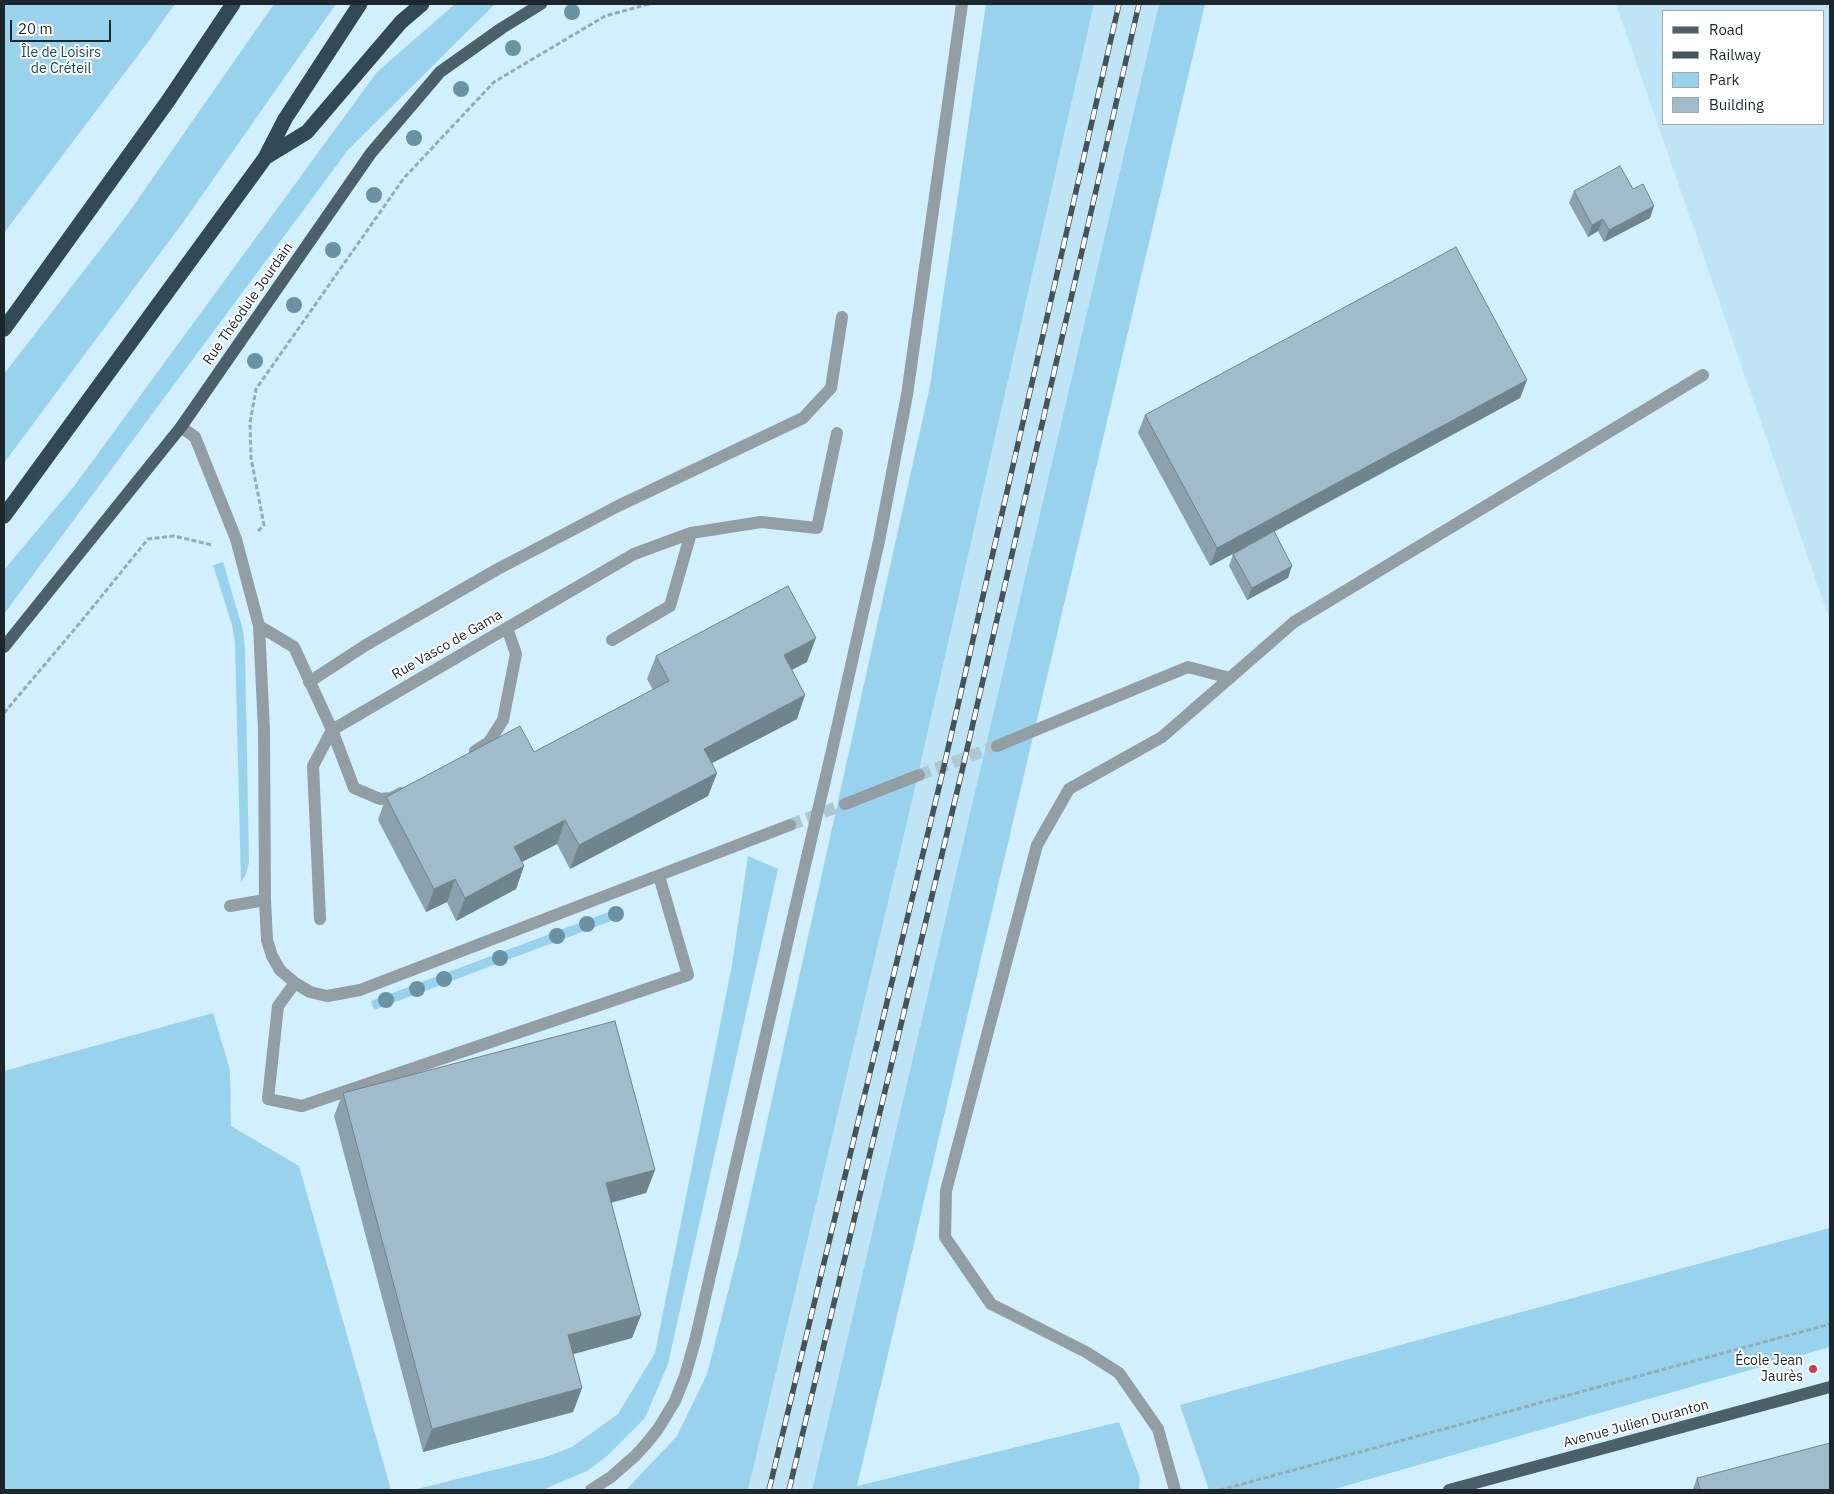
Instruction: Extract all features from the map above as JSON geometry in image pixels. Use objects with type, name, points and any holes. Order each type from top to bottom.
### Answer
[{"type":"highway","points":[[4,329],[168,101],[233,4]]},
{"type":"highway","points":[[4,516],[265,158],[285,119],[360,4]]},
{"type":"highway","points":[[265,158],[307,132],[402,22],[422,4]]},
{"type":"main road","name":"Rue Théodule Jourdain","points":[[4,647],[181,427],[371,153],[440,72],[502,28],[541,4]]},
{"type":"main road","name":"Avenue Julien Duranton","points":[[1449,1490],[1830,1387]]},
{"type":"street","points":[[591,1490],[611,1477],[635,1456],[658,1429],[675,1401],[685,1376],[697,1332],[879,541],[905,404],[962,4]]},
{"type":"street","points":[[310,682],[366,645],[496,570],[618,506],[803,418],[832,388],[842,318]]},
{"type":"street","points":[[1175,1490],[1158,1429],[1119,1373],[1086,1352],[991,1304],[945,1237],[946,1191],[1037,845],[1069,789],[1162,737],[1294,622],[1703,375]]},
{"type":"street","points":[[181,427],[195,437],[236,539],[259,626],[264,730],[267,940],[272,956],[280,970],[295,983],[310,992],[327,996],[360,990],[790,825]]},
{"type":"street","name":"Rue Vasco de Gama","points":[[332,730],[634,554],[690,534],[761,522],[817,528],[837,433]]},
{"type":"street","points":[[612,640],[670,606],[690,534]]},
{"type":"street","points":[[259,626],[294,647],[332,730],[354,788],[369,796],[380,799],[392,798],[408,789]]},
{"type":"street","points":[[465,756],[489,742],[503,720],[516,654],[507,628]]},
{"type":"street","points":[[997,746],[1188,667],[1230,678]]},
{"type":"street","points":[[320,919],[314,766],[332,730]]},
{"type":"street","points":[[844,804],[918,775]]},
{"type":"street","points":[[295,983],[278,1006],[268,1099],[302,1106],[688,975],[659,876]]},
{"type":"street","points":[[230,906],[265,900]]},
{"type":"path","points":[[251,535],[260,530],[264,525],[251,458],[250,423],[256,389],[404,178],[494,82],[605,16],[649,4]]},
{"type":"path","points":[[4,713],[148,539],[174,536],[216,546]]},
{"type":"path","points":[[1220,1490],[1830,1324]]},
{"type":"shaded area","points":[[1094,4],[1159,4],[812,1490],[748,1490],[909,814]]},
{"type":"shaded area","points":[[1616,4],[1830,4],[1830,621]]},
{"type":"green space","name":"Île de Loisirs de Créteil","points":[[4,4],[175,4],[4,233]]},
{"type":"green space","points":[[274,4],[336,4],[184,221],[4,463],[4,374],[127,215]]},
{"type":"green space","points":[[455,4],[495,4],[348,150],[4,614],[4,570],[75,485],[377,72]]},
{"type":"green space","points":[[986,4],[1094,4],[909,814],[748,1490],[626,1490],[677,1436],[707,1374],[738,1253],[930,386]]},
{"type":"green space","points":[[1159,4],[1205,4],[857,1486],[1119,1422],[1140,1478],[1139,1490],[812,1490]]},
{"type":"green space","points":[[223,562],[243,630],[245,650],[249,863],[241,882],[235,643],[232,625],[213,565]]},
{"type":"green space","points":[[748,856],[778,869],[668,1364],[645,1418],[607,1456],[587,1471],[542,1490],[413,1490],[546,1457],[572,1447],[618,1414],[655,1353],[732,965]]},
{"type":"green space","points":[[619,908],[622,917],[374,1010],[371,1001]]},
{"type":"green space","points":[[213,1013],[230,1070],[231,1126],[299,1166],[391,1490],[4,1490],[4,1071]]},
{"type":"green space","points":[[1830,1228],[1830,1347],[1331,1490],[1209,1490],[1180,1405]]},
{"type":"building","points":[[1620,166],[1633,189],[1643,184],[1654,206],[1609,230],[1603,219],[1592,225],[1574,191]]},
{"type":"building","points":[[1456,247],[1527,380],[1217,548],[1145,415]]},
{"type":"building","points":[[1274,531],[1292,566],[1252,588],[1233,554]]},
{"type":"building","points":[[788,586],[816,638],[784,655],[805,695],[704,749],[717,773],[579,845],[565,820],[514,847],[524,866],[465,898],[455,879],[434,889],[386,797],[520,726],[534,752],[669,681],[656,656]]},
{"type":"building","points":[[615,1021],[655,1170],[606,1183],[641,1315],[568,1335],[582,1388],[432,1429],[343,1093]]},
{"type":"building","points":[[1830,1443],[1830,1490],[1700,1490],[1697,1478]]},
{"type":"tunnel","points":[[919,775],[997,746]]},
{"type":"tunnel","points":[[790,825],[845,804]]},
{"type":"railway","points":[[769,1490],[941,779],[1119,4]]},
{"type":"railway","points":[[789,1490],[962,771],[1139,4]]},
{"type":"place","name":"École Jean Jaurès","points":[[1813,1369]]}]
